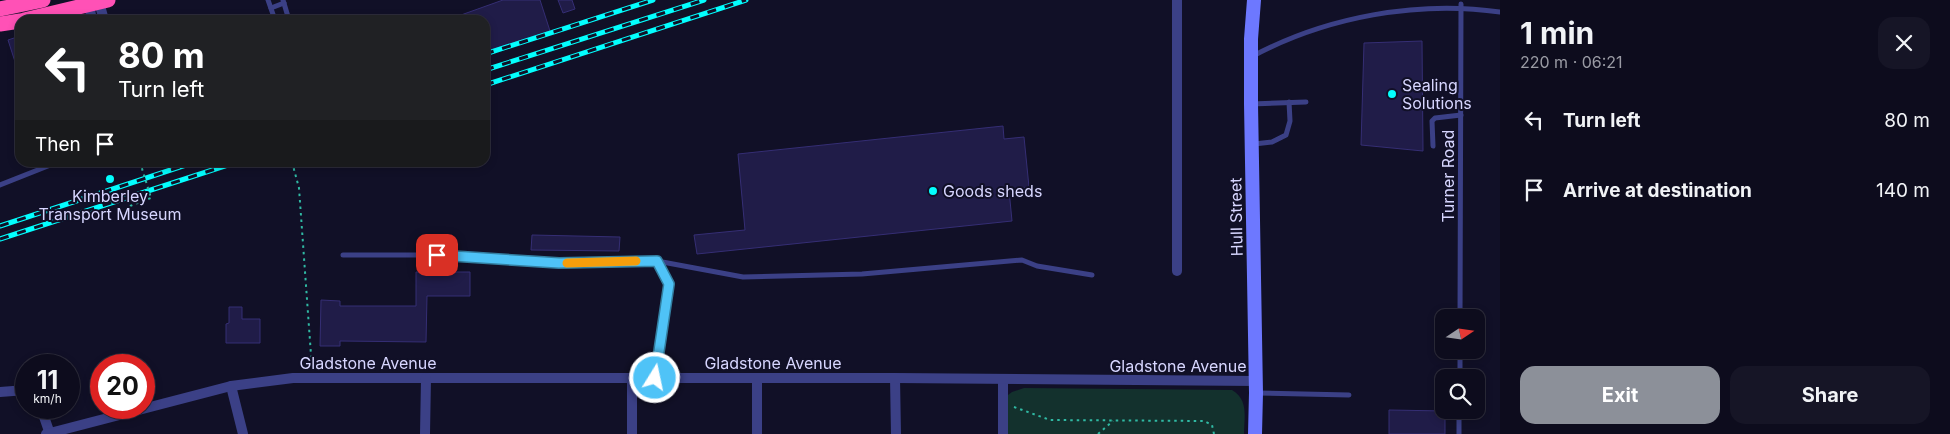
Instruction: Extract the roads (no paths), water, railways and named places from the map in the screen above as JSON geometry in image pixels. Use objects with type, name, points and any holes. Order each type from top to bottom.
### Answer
[{"type":"highway","points":[[0,9],[43,0]]},
{"type":"highway","points":[[43,15],[97,1]]},
{"type":"highway","points":[[0,24],[15,22]]},
{"type":"street","points":[[1177,0],[1177,272]]},
{"type":"street","name":"Hull Street","points":[[1254,0],[1251,104],[1256,387],[1255,434]]},
{"type":"street","points":[[93,15],[97,1]]},
{"type":"street","points":[[97,1],[102,15]]},
{"type":"street","name":"Gladstone Avenue","points":[[48,434],[230,386],[312,377],[895,378],[1256,387]]},
{"type":"street","points":[[426,378],[426,434]]},
{"type":"street","points":[[895,378],[896,434]]},
{"type":"street","points":[[632,379],[632,434]]},
{"type":"street","points":[[757,379],[757,434]]},
{"type":"street","points":[[1003,380],[1003,434]]},
{"type":"street","points":[[230,386],[243,434]]},
{"type":"street","points":[[0,392],[15,391]]},
{"type":"street","points":[[44,419],[48,434]]},
{"type":"lane","points":[[268,0],[273,15]]},
{"type":"lane","points":[[1432,2],[1439,1]]},
{"type":"lane","points":[[1446,1],[1500,12]]},
{"type":"lane","points":[[271,8],[283,2],[287,15]]},
{"type":"lane","points":[[1251,58],[1276,44],[1365,10],[1402,4]]},
{"type":"lane","name":"Turner Road","points":[[1460,309],[1461,4]]},
{"type":"lane","points":[[1252,144],[1272,142],[1286,134],[1290,121],[1289,102]]},
{"type":"lane","points":[[1251,104],[1306,102]]},
{"type":"lane","points":[[1433,146],[1432,121],[1434,118],[1461,115]]},
{"type":"lane","points":[[0,185],[45,167]]},
{"type":"lane","points":[[342,255],[456,255],[559,263],[657,261],[742,277],[862,274],[1022,260],[1037,266],[1092,275]]},
{"type":"lane","points":[[655,378],[669,284],[657,261]]},
{"type":"lane","points":[[1256,387],[1348,395]]},
{"type":"lane","points":[[1459,434],[1460,419]]},
{"type":"railway","points":[[490,52],[653,0]]},
{"type":"railway","points":[[490,68],[704,0]]},
{"type":"railway","points":[[490,83],[746,0]]},
{"type":"railway","points":[[0,226],[180,167]]},
{"type":"railway","points":[[0,239],[222,167]]},
{"type":"place","name":"Sealing Solutions","points":[[1392,94]]},
{"type":"place","name":"Kimberley Transport Museum","points":[[110,179]]},
{"type":"place","name":"Goods sheds","points":[[933,191]]}]
